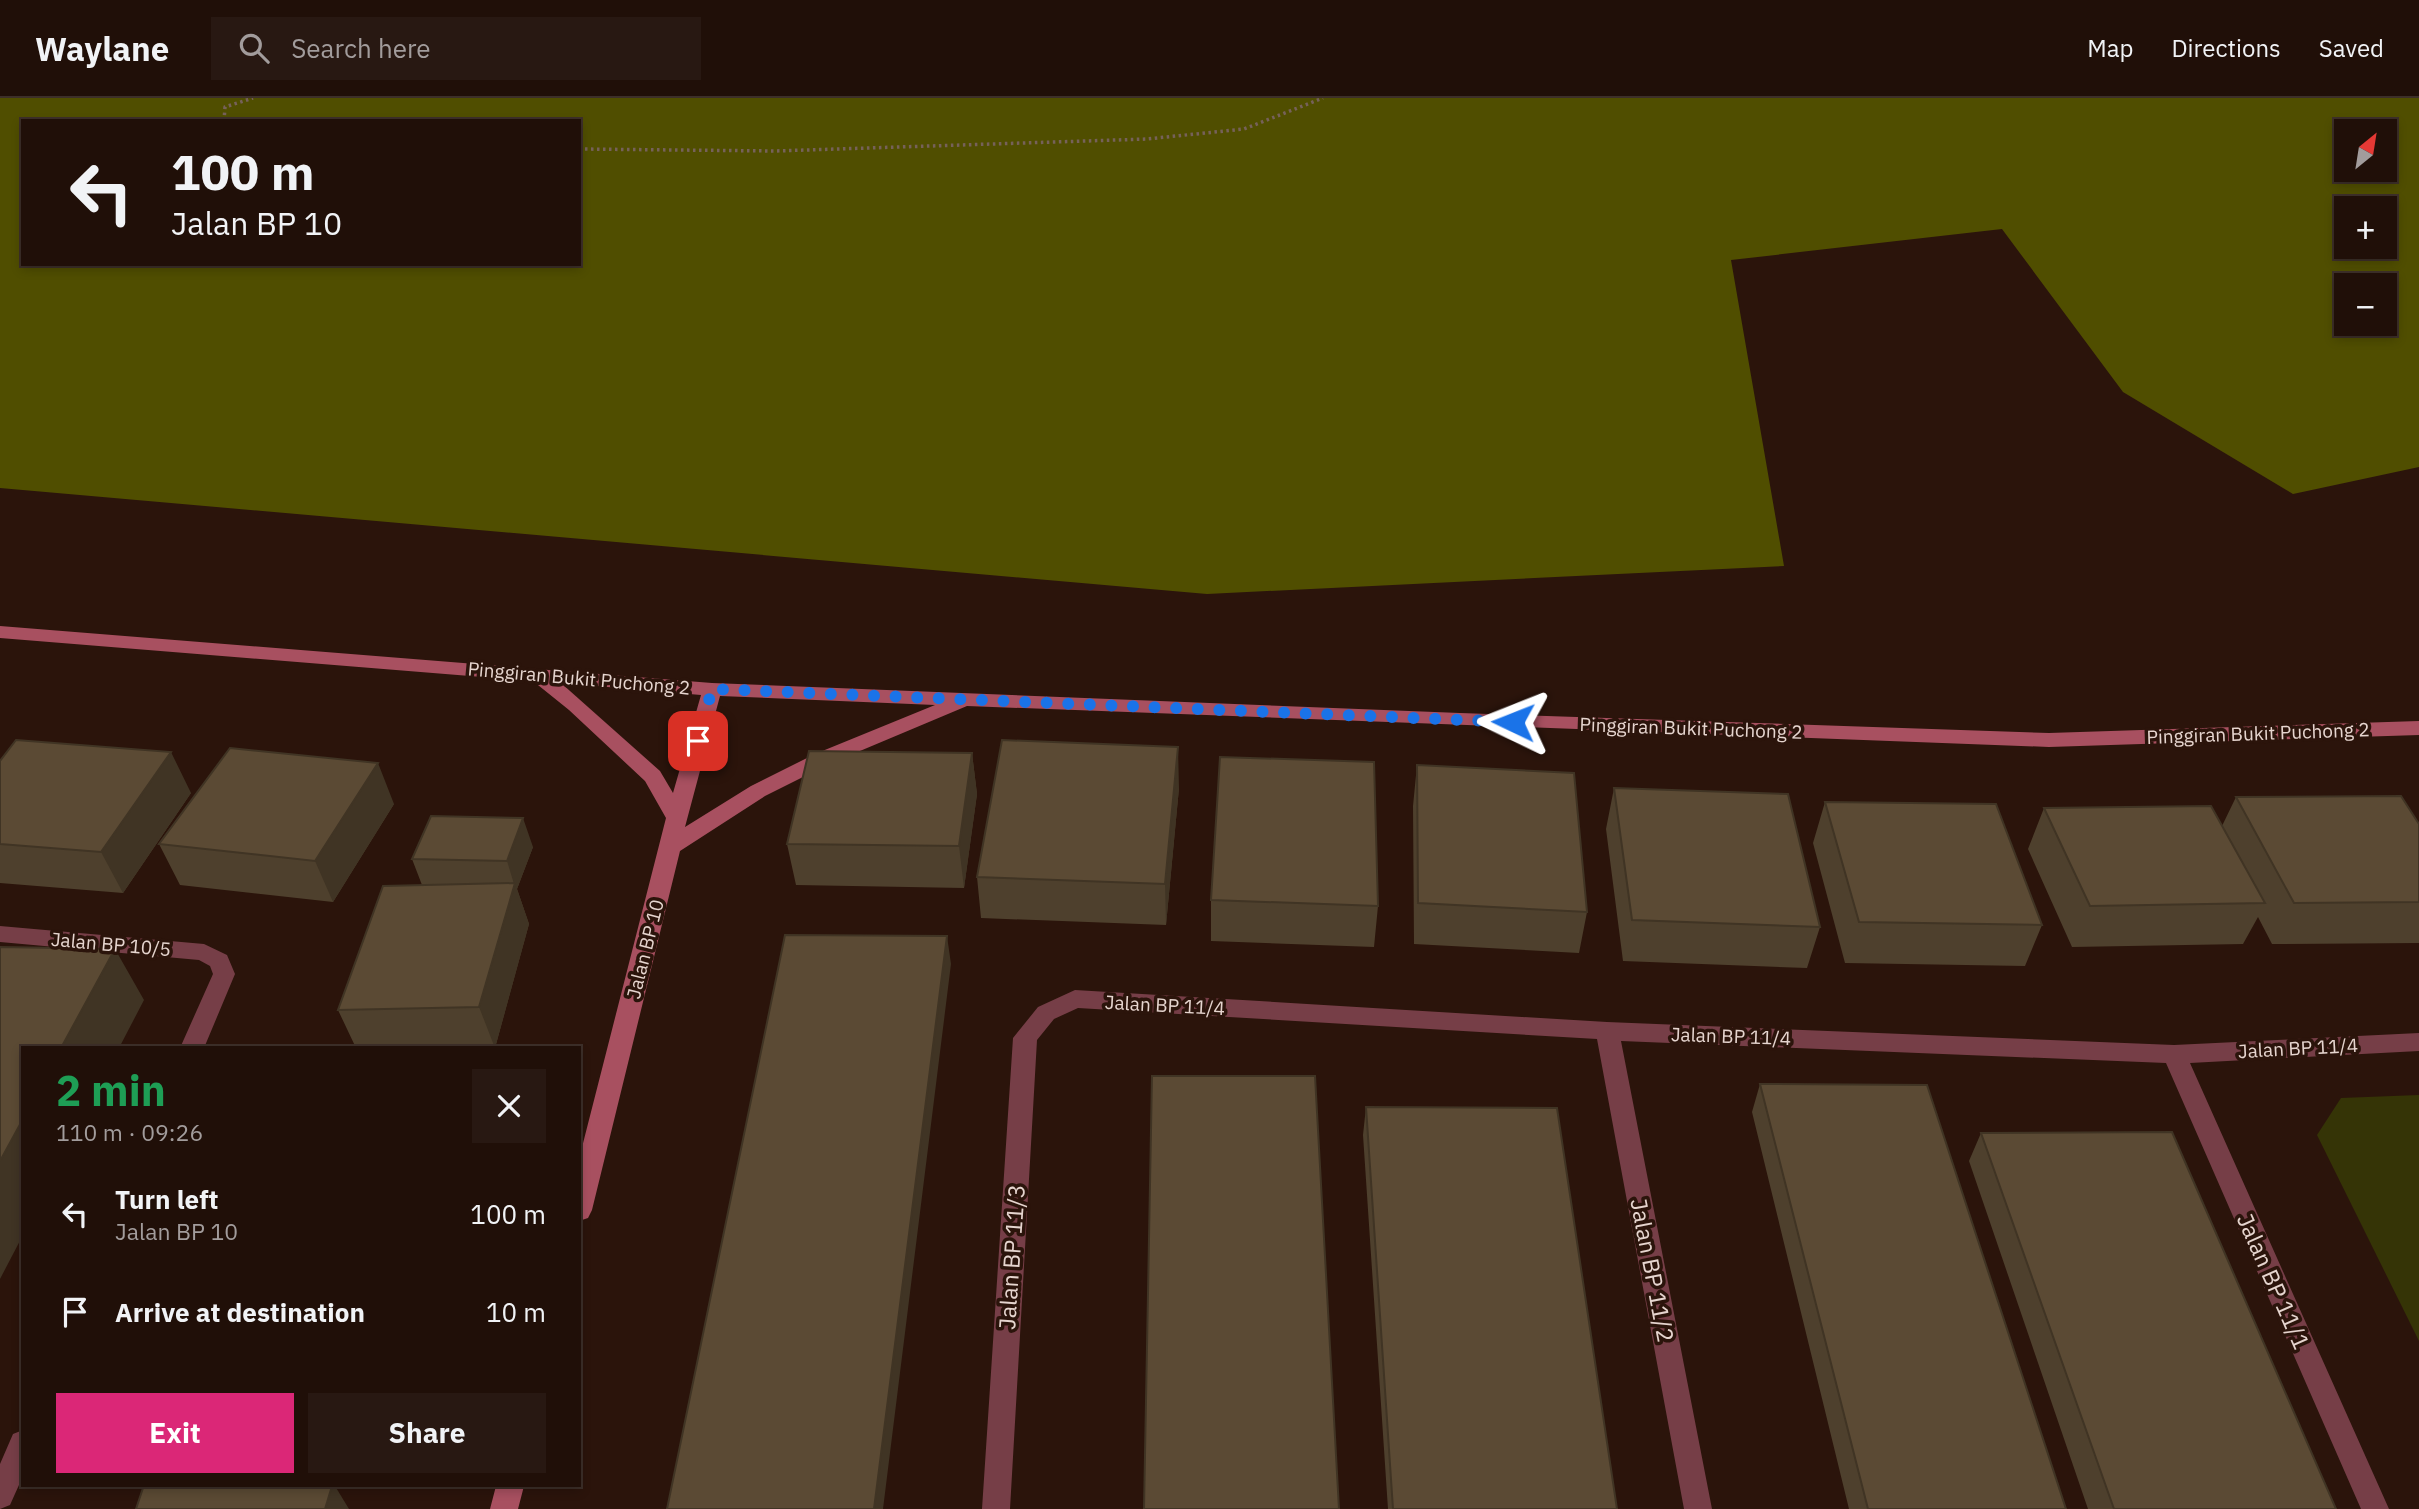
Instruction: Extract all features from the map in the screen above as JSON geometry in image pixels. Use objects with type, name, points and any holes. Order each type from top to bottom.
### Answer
[{"type":"street","name":"Pinggiran Bukit Puchong 2","points":[[0,632],[712,689],[1473,721],[2049,740],[2419,728]]},
{"type":"street","points":[[538,675],[576,705],[653,776],[677,818]]},
{"type":"street","name":"Jalan BP 10","points":[[581,1202],[712,689]]},
{"type":"street","points":[[671,846],[758,791],[822,759],[965,700]]},
{"type":"street","name":"Jalan BP 10/5","points":[[0,934],[204,952],[219,961],[224,974],[193,1046]]},
{"type":"street","name":"Jalan BP 11/4","points":[[1046,1013],[1074,999],[1607,1031],[2174,1054],[2419,1042]]},
{"type":"street","name":"Jalan BP 11/3","points":[[996,1509],[1025,1038],[1046,1013]]},
{"type":"street","name":"Jalan BP 11/2","points":[[1607,1031],[1698,1509]]},
{"type":"street","name":"Jalan BP 11/1","points":[[2174,1054],[2375,1509]]},
{"type":"street","points":[[0,1496],[21,1448]]},
{"type":"street","points":[[504,1509],[510,1487]]},
{"type":"path","points":[[224,119],[225,107],[253,98]]},
{"type":"path","points":[[581,149],[775,151],[1147,139],[1244,130],[1324,98]]},
{"type":"shaded area","points":[[0,98],[2419,98],[2419,467],[2293,494],[2123,392],[2002,229],[1731,260],[1784,566],[1207,594],[0,488]]},
{"type":"shaded area","points":[[2419,1095],[2419,1341],[2317,1135],[2341,1098]]},
{"type":"building","points":[[16,740],[171,752],[101,852],[0,844],[0,761]]},
{"type":"building","points":[[1002,740],[1178,747],[1165,884],[977,877]]},
{"type":"building","points":[[230,748],[378,763],[315,861],[159,844]]},
{"type":"building","points":[[809,751],[972,753],[959,846],[787,844]]},
{"type":"building","points":[[1220,757],[1374,762],[1378,906],[1211,900]]},
{"type":"building","points":[[1417,765],[1574,773],[1587,912],[1418,903]]},
{"type":"building","points":[[1614,788],[1788,794],[1820,927],[1632,920]]},
{"type":"building","points":[[2401,796],[2419,824],[2419,902],[2294,903],[2236,797]]},
{"type":"building","points":[[1825,802],[1996,804],[2042,925],[1859,922]]},
{"type":"building","points":[[2211,806],[2265,903],[2090,906],[2044,808]]},
{"type":"building","points":[[431,816],[523,818],[507,861],[412,859]]},
{"type":"building","points":[[515,883],[479,1007],[338,1010],[383,886]]},
{"type":"building","points":[[785,935],[947,936],[874,1509],[667,1509]]},
{"type":"building","points":[[0,947],[115,949],[62,1046],[21,1046],[21,1123],[0,1161]]},
{"type":"building","points":[[1152,1076],[1315,1076],[1339,1509],[1144,1509]]},
{"type":"building","points":[[1760,1084],[1927,1085],[2066,1509],[1868,1509]]},
{"type":"building","points":[[1366,1107],[1557,1108],[1617,1509],[1393,1509]]},
{"type":"building","points":[[2172,1132],[2336,1509],[2114,1509],[1981,1133]]},
{"type":"building","points":[[332,1487],[325,1509],[136,1509],[143,1488]]},
{"type":"route","points":[[698,741],[712,689],[1513,722]]}]
